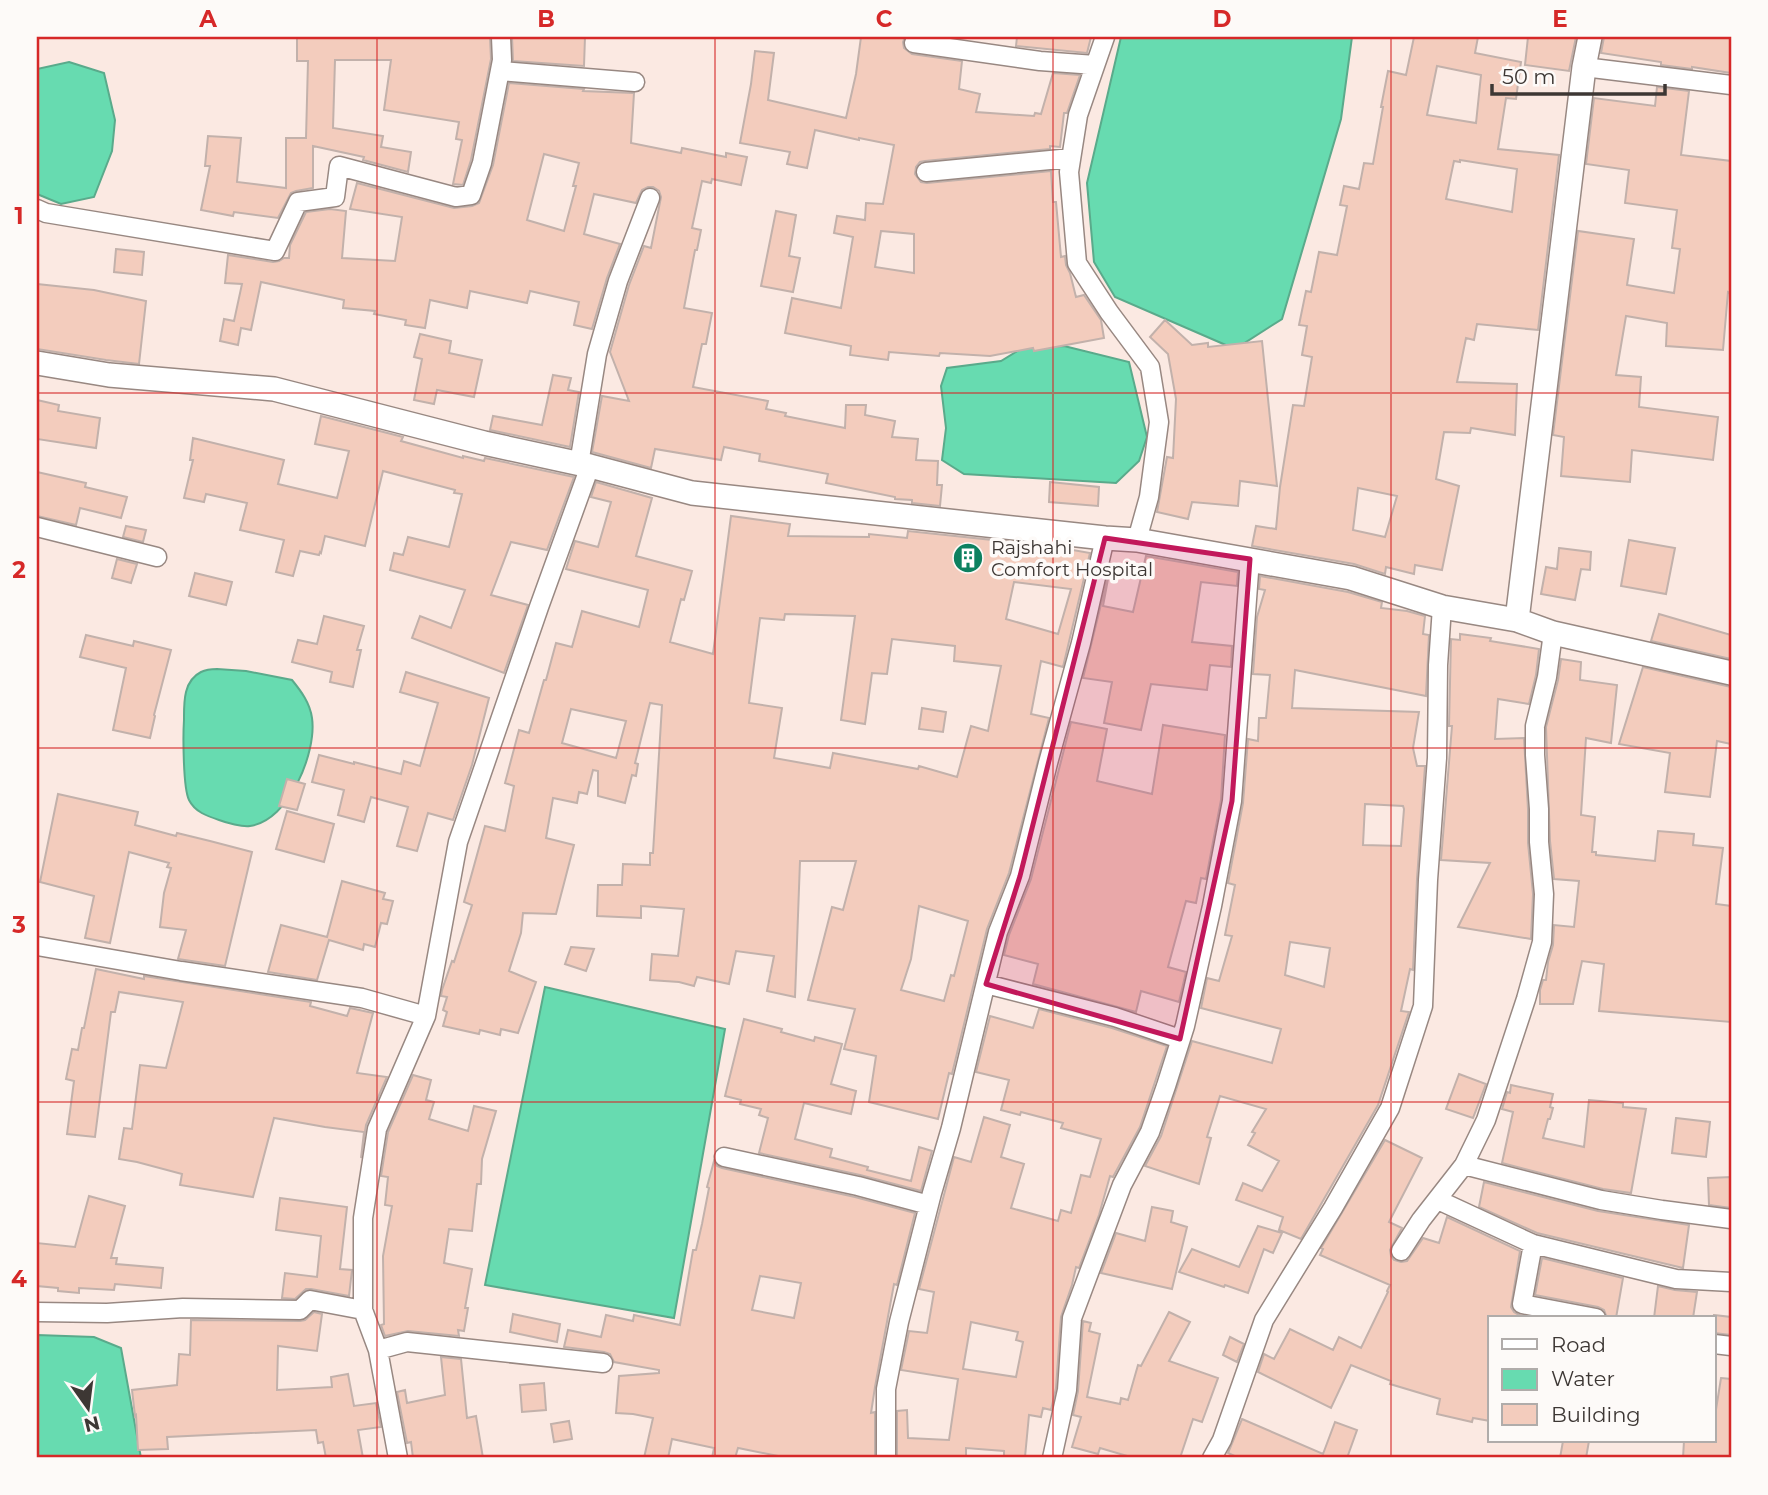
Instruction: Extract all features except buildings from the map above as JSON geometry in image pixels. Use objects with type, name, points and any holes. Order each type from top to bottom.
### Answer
[{"type":"street","points":[[37,209],[46,213],[275,251],[298,202],[335,197],[339,166],[456,197],[471,195],[482,163],[500,71],[501,37]]},
{"type":"street","points":[[1105,37],[1078,115],[1069,172],[1077,263],[1150,367],[1159,422],[1149,497],[1137,540]]},
{"type":"street","points":[[1517,620],[1584,67],[1590,37]]},
{"type":"street","points":[[914,43],[1040,61],[1095,65]]},
{"type":"street","points":[[1584,67],[1731,85]]},
{"type":"street","points":[[500,71],[635,82]]},
{"type":"street","points":[[926,172],[1071,158]]},
{"type":"street","points":[[398,1458],[378,1350],[363,1310],[363,1219],[377,1129],[426,1016],[458,842],[539,607],[584,465],[597,354],[618,281],[650,198]]},
{"type":"street","points":[[37,363],[109,375],[274,389],[692,493],[1137,540],[1250,559],[1351,579],[1442,607],[1517,620],[1553,633],[1731,673]]},
{"type":"street","points":[[37,527],[157,557]]},
{"type":"street","points":[[886,1458],[886,1389],[899,1322],[951,1128],[998,932],[1020,876],[1081,643],[1105,538]]},
{"type":"street","points":[[1052,1458],[1067,1390],[1072,1318],[1122,1185],[1150,1132],[1181,1039],[1212,905],[1232,801],[1250,559]]},
{"type":"street","points":[[1212,1458],[1222,1440],[1264,1320],[1390,1108],[1423,1006],[1428,880],[1437,758],[1442,607]]},
{"type":"street","points":[[1401,1251],[1420,1220],[1464,1165],[1486,1120],[1542,942],[1544,894],[1539,842],[1535,726],[1547,677],[1553,633]]},
{"type":"street","points":[[37,946],[362,998],[426,1016]]},
{"type":"street","points":[[986,984],[1115,1017],[1181,1039]]},
{"type":"street","points":[[724,1157],[858,1186],[929,1205]]},
{"type":"street","points":[[1464,1165],[1601,1199],[1731,1219]]},
{"type":"street","points":[[1438,1200],[1533,1244],[1676,1279],[1731,1282]]},
{"type":"street","points":[[1533,1244],[1522,1304],[1585,1316]]},
{"type":"street","points":[[37,1312],[107,1313],[183,1308],[300,1310],[310,1300],[363,1310]]},
{"type":"street","points":[[378,1350],[407,1342],[603,1363]]},
{"type":"highlighted area","points":[[1105,538],[1250,559],[1232,801],[1180,1039],[986,984],[1020,876]]},
{"type":"water","points":[[1121,37],[1352,37],[1341,119],[1282,319],[1235,349],[1115,297],[1094,262],[1087,183]]},
{"type":"water","points":[[69,62],[104,73],[115,120],[112,151],[94,197],[61,204],[37,194],[37,69]]},
{"type":"water","points":[[1064,346],[1129,362],[1147,437],[1139,461],[1116,483],[964,474],[942,460],[946,428],[941,386],[947,368],[1001,361],[1024,347]]},
{"type":"water","points":[[217,669],[246,671],[292,680],[305,697],[311,713],[310,749],[298,783],[277,812],[250,826],[230,823],[202,813],[195,808],[187,794],[184,749],[186,693],[195,676]]},
{"type":"water","points":[[545,987],[725,1029],[674,1318],[485,1285]]},
{"type":"water","points":[[37,1335],[94,1337],[121,1348],[141,1458],[37,1458]]},
{"type":"place","name":"Rajshahi Comfort Hospital","points":[[968,558]]}]
